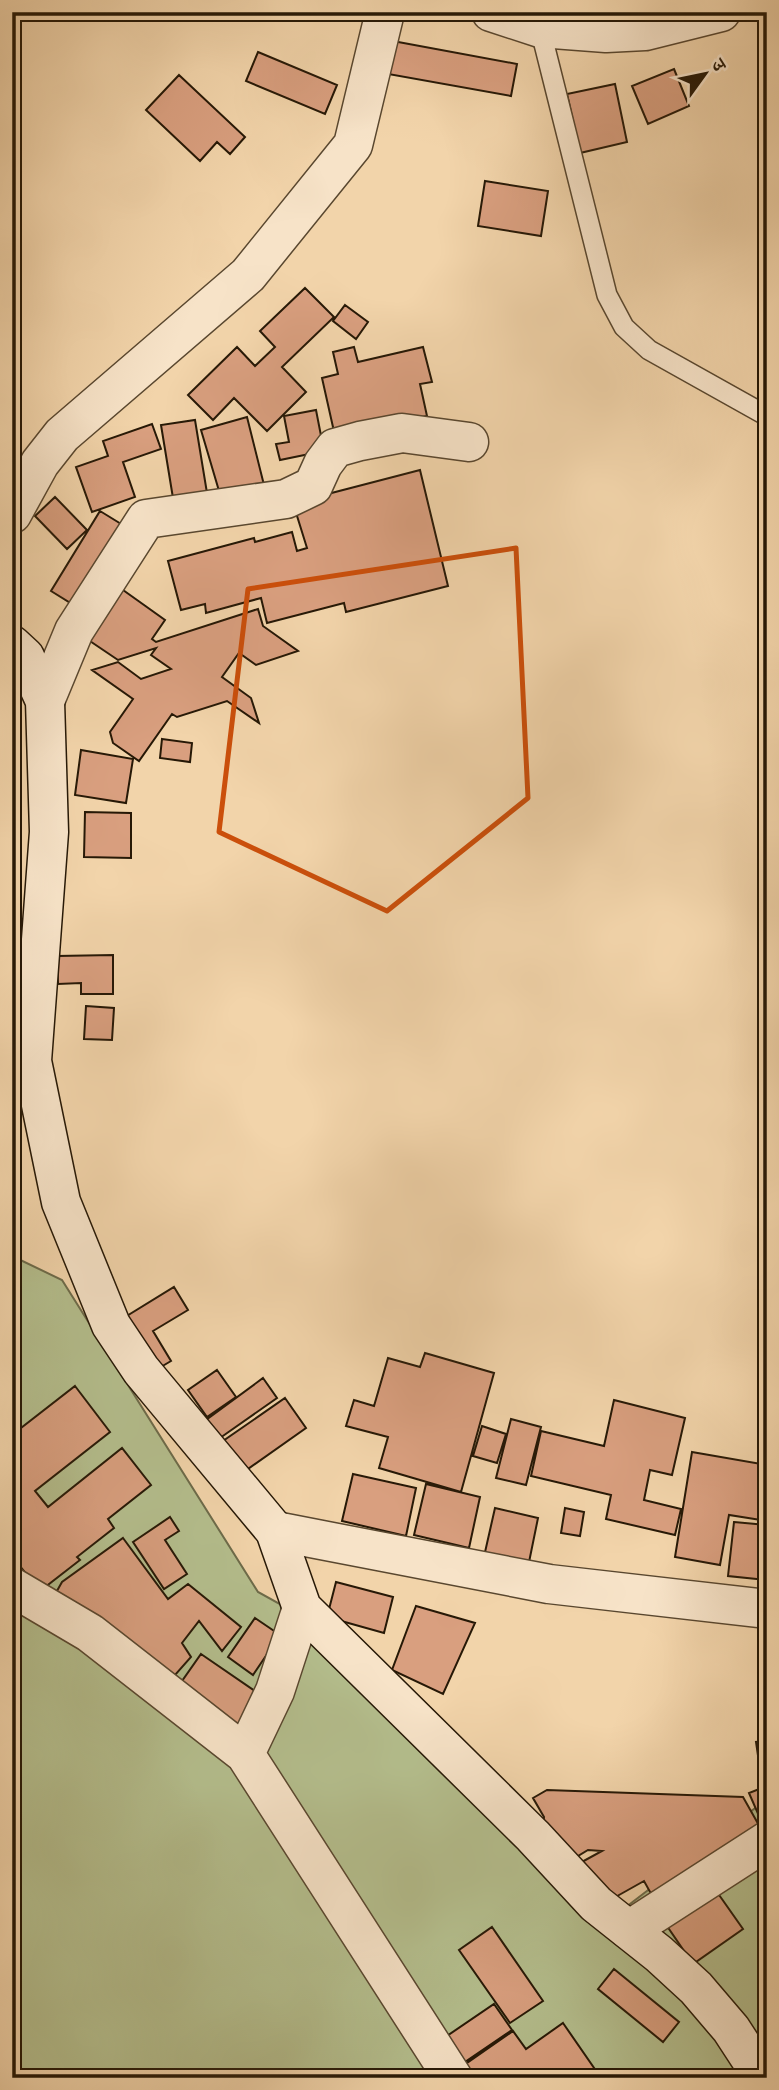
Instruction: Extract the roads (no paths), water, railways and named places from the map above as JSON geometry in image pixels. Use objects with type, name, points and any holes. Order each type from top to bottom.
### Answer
[{"type":"street","points":[[12,514],[40,463],[62,436],[248,275],[353,145],[385,12]]},
{"type":"street","points":[[491,12],[540,28],[606,33],[645,31],[721,12]]},
{"type":"street","points":[[45,701],[74,631],[146,519],[286,499],[313,486],[323,464],[335,448],[360,441],[402,433],[469,442]]},
{"type":"street","points":[[12,645],[25,657],[45,701],[49,832],[24,1010],[61,1202],[111,1325],[141,1370],[275,1531],[302,1608],[533,1836],[596,1904],[696,1988],[731,2029],[763,2078]]},
{"type":"street","points":[[275,1531],[549,1584],[767,1609]]},
{"type":"street","points":[[12,1587],[90,1633],[245,1754],[453,2078]]},
{"type":"street","points":[[245,1754],[275,1690],[302,1608]]},
{"type":"street","points":[[629,1930],[767,1841]]},
{"type":"lane","points":[[540,28],[607,295],[624,327],[649,350],[767,416]]}]
